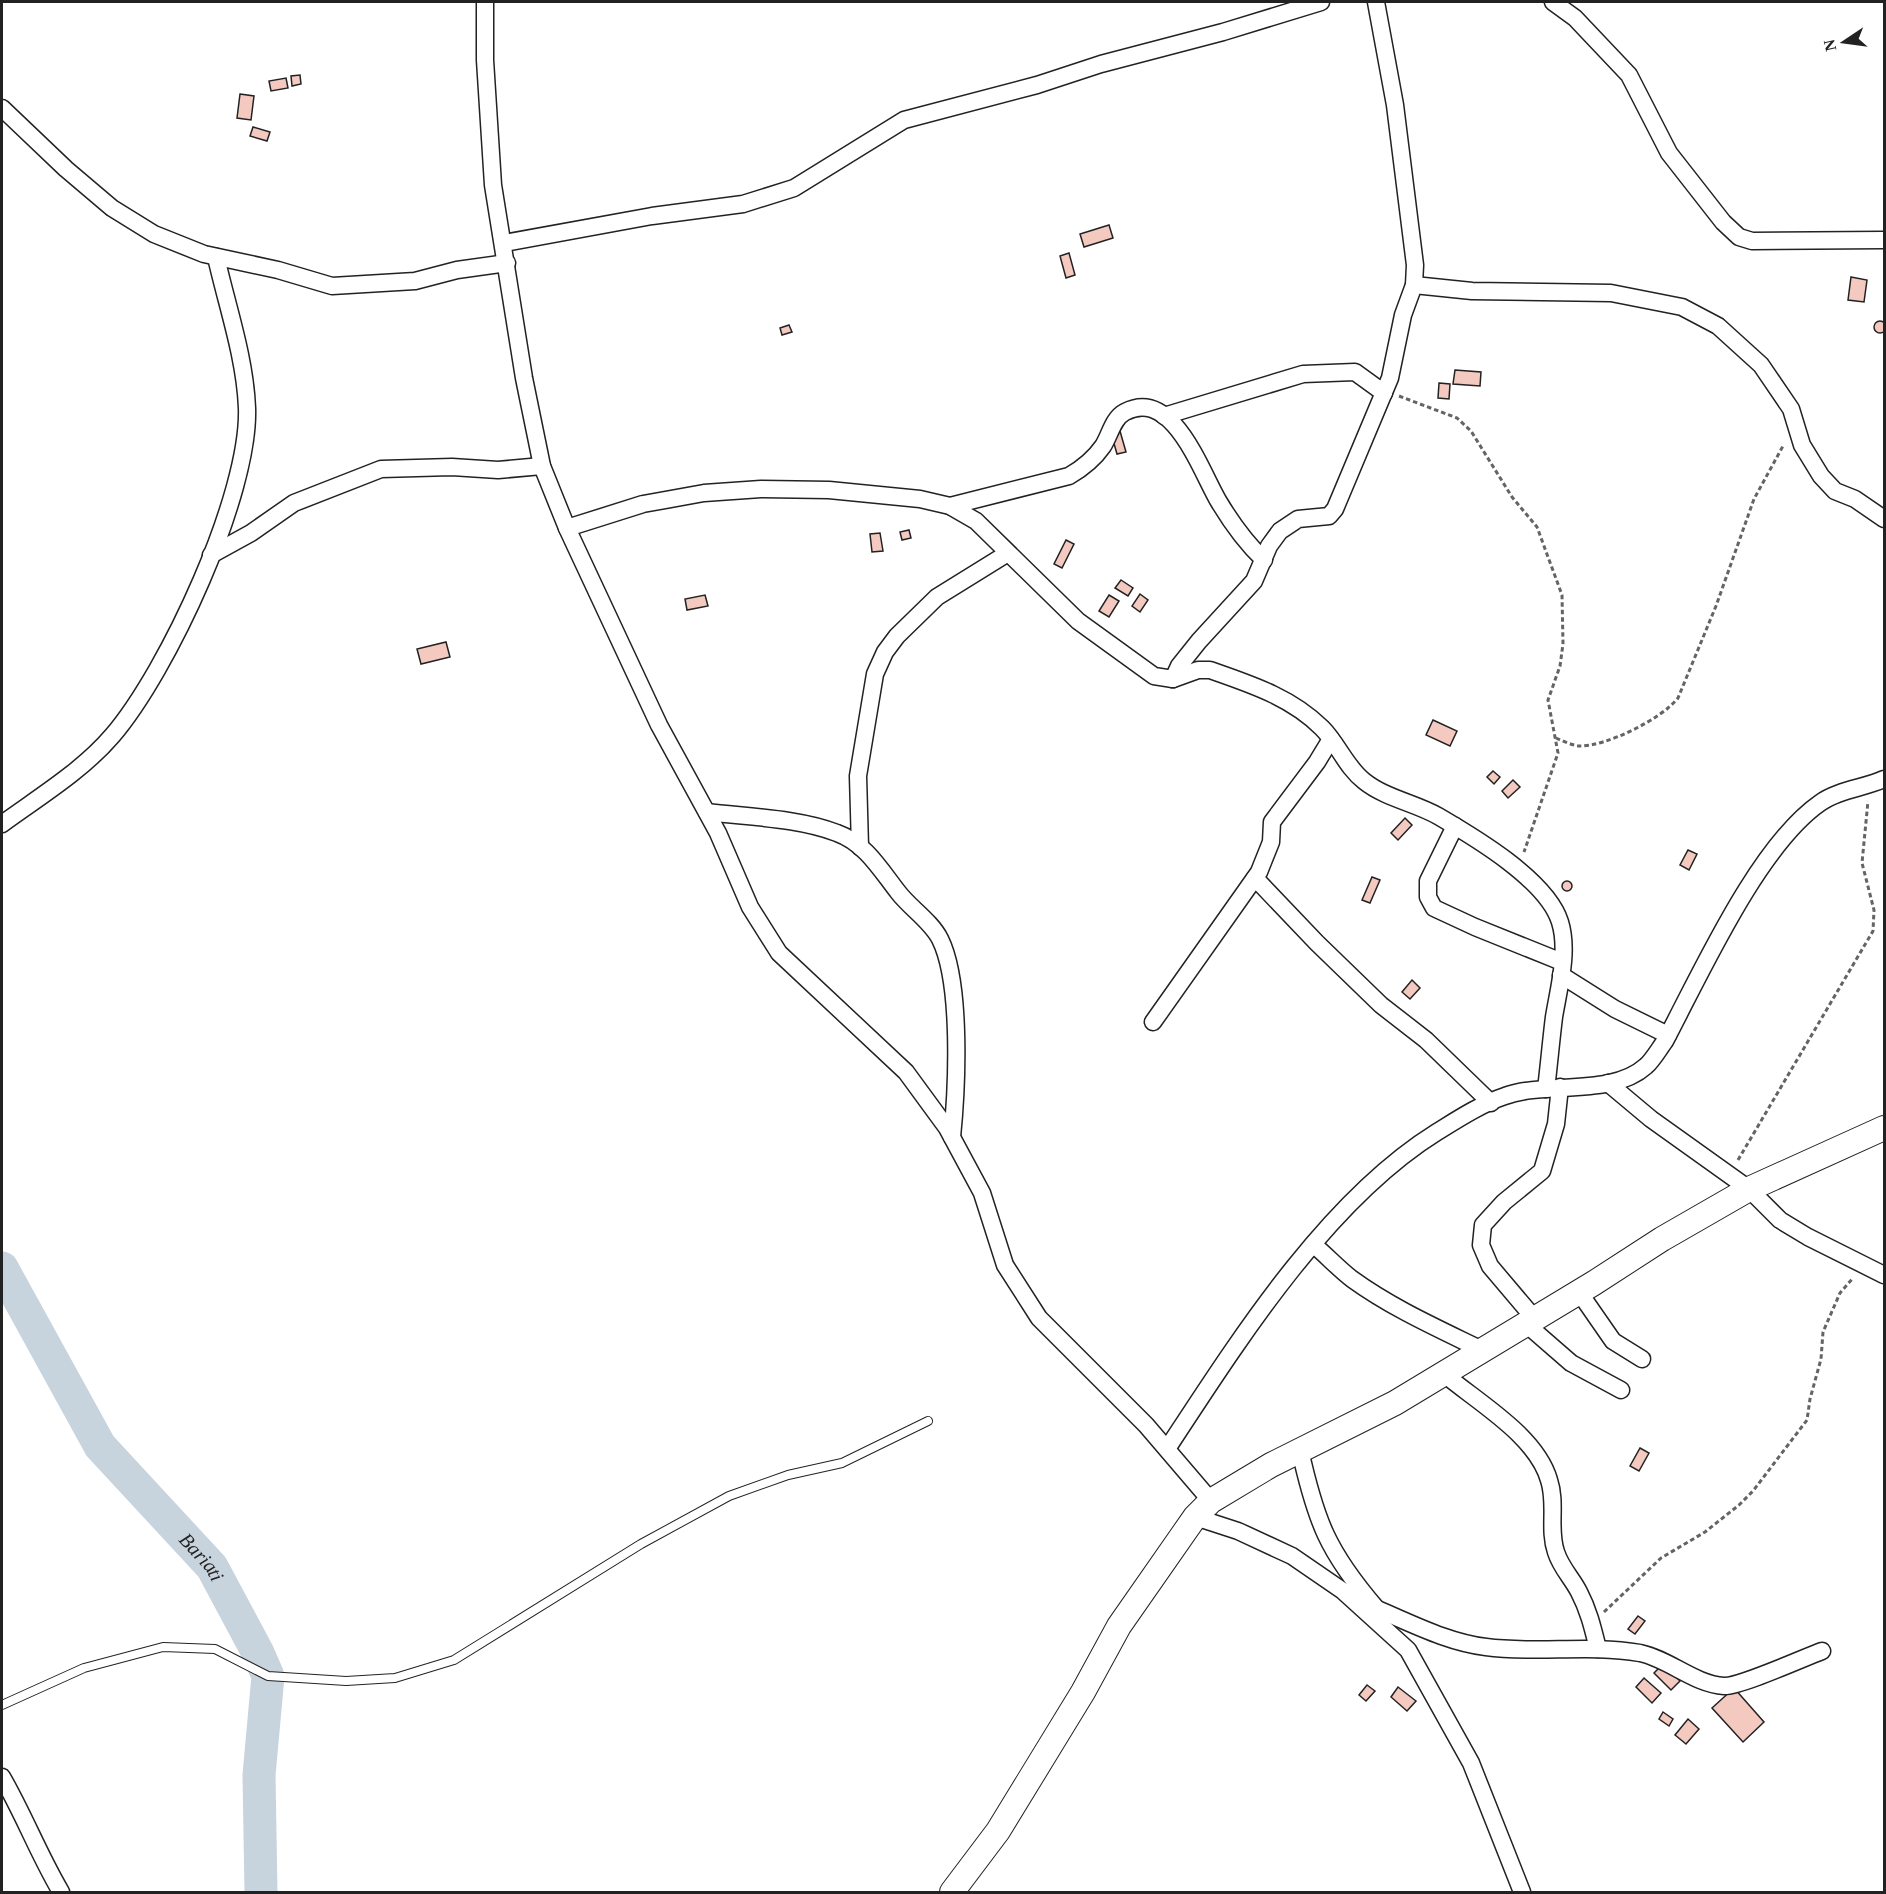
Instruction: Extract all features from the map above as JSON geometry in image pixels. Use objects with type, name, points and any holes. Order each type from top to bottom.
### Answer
[{"type":"street","points":[[485,2],[485,60],[493,185],[524,378],[542,466],[567,528],[660,725],[707,812],[750,907],[779,952],[906,1072],[952,1137],[982,1193],[1005,1265],[1039,1318],[1167,1449],[1203,1509],[1238,1531],[1292,1556],[1353,1600],[1408,1650],[1472,1763],[1522,1893]]},
{"type":"street","points":[[504,243],[652,216],[743,204],[794,188],[904,120],[1037,86],[1101,64],[1223,32],[1320,2]]},
{"type":"street","points":[[1173,678],[1179,666],[1199,640],[1254,582],[1269,546],[1288,523],[1298,519],[1329,516],[1335,509],[1363,438],[1385,392],[1403,315],[1414,285],[1410,215],[1395,105],[1376,2]]},
{"type":"street","points":[[1553,2],[1575,18],[1629,75],[1669,153],[1716,214],[1739,237],[1752,241],[1884,240]]},
{"type":"street","points":[[2,108],[66,170],[112,208],[154,234],[216,257],[278,270],[332,286],[415,281],[457,270],[507,263]]},
{"type":"street","points":[[2,824],[59,784],[112,736],[163,661],[198,589],[211,555],[242,460],[247,409],[240,353],[216,257]]},
{"type":"street","points":[[1414,285],[1472,291],[1611,293],[1682,306],[1718,326],[1761,365],[1791,409],[1802,444],[1821,476],[1835,491],[1855,499],[1884,519]]},
{"type":"street","points":[[1164,416],[1303,374],[1355,372],[1385,392]]},
{"type":"street","points":[[950,506],[1069,476],[1086,466],[1102,447],[1118,417],[1142,406],[1151,407],[1164,416],[1183,436],[1226,513],[1264,560]]},
{"type":"street","points":[[211,555],[251,533],[294,503],[381,469],[452,467],[498,470],[542,466]]},
{"type":"street","points":[[567,528],[643,504],[704,493],[761,489],[829,490],[920,499],[950,506],[976,521],[1078,621],[1154,676],[1173,678],[1198,670],[1210,670],[1275,694],[1305,713],[1331,739],[1364,782],[1424,808],[1496,851],[1539,892],[1559,919],[1561,968],[1553,1088],[1556,1124],[1542,1172],[1504,1202],[1483,1225],[1481,1245],[1490,1266],[1530,1321],[1571,1363],[1621,1390]]},
{"type":"street","points":[[860,846],[858,776],[875,674],[885,652],[897,636],[937,597],[1008,553]]},
{"type":"street","points":[[1152,1022],[1255,878],[1267,857],[1271,842],[1272,822],[1317,762],[1331,739]]},
{"type":"street","points":[[1167,1449],[1255,1321],[1314,1245],[1384,1170],[1436,1133],[1506,1096],[1553,1088],[1608,1083],[1629,1077],[1646,1066],[1668,1035],[1762,866],[1805,814],[1822,801],[1878,782]]},
{"type":"street","points":[[707,812],[812,826],[838,833],[867,851],[900,896],[939,937],[947,958],[952,991],[956,1063],[952,1137]]},
{"type":"street","points":[[1455,826],[1428,881],[1428,897],[1434,908],[1561,968],[1615,1009],[1668,1035]]},
{"type":"street","points":[[1255,878],[1365,989],[1426,1040],[1491,1103]]},
{"type":"street","points":[[1608,1083],[1652,1119],[1749,1189],[1780,1220],[1884,1275]]},
{"type":"street","points":[[952,1893],[998,1832],[1083,1692],[1119,1626],[1203,1509],[1300,1450],[1395,1403],[1662,1239],[1749,1189],[1884,1128]]},
{"type":"street","points":[[1314,1245],[1352,1278],[1414,1318],[1482,1350]]},
{"type":"street","points":[[1579,1292],[1613,1341],[1642,1359]]},
{"type":"street","points":[[1443,1373],[1495,1413],[1531,1447],[1539,1460],[1549,1479],[1553,1502],[1552,1541],[1558,1559],[1577,1589],[1593,1624],[1598,1649]]},
{"type":"street","points":[[1300,1450],[1322,1531],[1337,1560],[1377,1609]]},
{"type":"street","points":[[1353,1600],[1450,1639],[1485,1647],[1598,1649],[1659,1658],[1708,1682],[1725,1686],[1822,1651]]},
{"type":"street","points":[[2,1777],[23,1813],[44,1864],[61,1893]]},
{"type":"lane","points":[[2,1704],[84,1668],[163,1647],[215,1649],[268,1676],[345,1681],[395,1678],[415,1672],[454,1660],[641,1544],[729,1496],[788,1475],[842,1463],[928,1421]]},
{"type":"path","points":[[1385,392],[1457,418],[1471,431],[1512,497],[1537,527],[1562,595],[1563,644],[1560,666],[1548,700],[1558,753],[1525,850],[1520,872]]},
{"type":"path","points":[[1557,738],[1577,746],[1594,745],[1628,732],[1669,709],[1678,698],[1716,606],[1754,500],[1780,450],[1797,428]]},
{"type":"path","points":[[1727,1175],[1761,1125],[1873,931],[1874,910],[1862,863],[1863,827],[1878,782]]},
{"type":"path","points":[[1593,1624],[1630,1585],[1661,1558],[1706,1532],[1739,1505],[1753,1491],[1795,1437],[1807,1420],[1821,1359],[1823,1332],[1829,1313],[1840,1293],[1865,1266]]},
{"type":"building","points":[[300,75],[301,84],[292,86],[291,76]]},
{"type":"building","points":[[286,78],[288,88],[271,91],[269,81]]},
{"type":"building","points":[[240,94],[254,96],[251,120],[237,118]]},
{"type":"building","points":[[253,127],[270,132],[267,141],[250,136]]},
{"type":"building","points":[[1109,225],[1113,238],[1084,247],[1080,234]]},
{"type":"building","points":[[1069,253],[1075,275],[1066,278],[1060,256]]},
{"type":"building","points":[[1851,277],[1867,280],[1864,302],[1848,300]]},
{"type":"building","points":[[1882,321],[1885,322],[1885,332],[1878,333],[1875,332],[1874,325],[1875,322]]},
{"type":"building","points":[[789,325],[792,332],[782,335],[780,328]]},
{"type":"building","points":[[1455,370],[1481,372],[1480,386],[1453,384]]},
{"type":"building","points":[[1439,383],[1450,384],[1449,399],[1438,398]]},
{"type":"building","points":[[1120,431],[1126,452],[1117,454],[1111,433]]},
{"type":"building","points":[[909,530],[911,538],[902,540],[900,532]]},
{"type":"building","points":[[880,533],[883,551],[872,552],[870,534]]},
{"type":"building","points":[[1066,540],[1074,544],[1062,568],[1054,564]]},
{"type":"building","points":[[1121,580],[1133,588],[1128,596],[1115,588]]},
{"type":"building","points":[[1140,594],[1148,600],[1140,612],[1132,606]]},
{"type":"building","points":[[705,595],[708,606],[687,610],[685,599]]},
{"type":"building","points":[[1109,595],[1119,601],[1109,617],[1099,611]]},
{"type":"building","points":[[446,642],[450,657],[421,664],[417,649]]},
{"type":"building","points":[[1433,720],[1457,731],[1450,746],[1426,735]]},
{"type":"building","points":[[1493,771],[1500,777],[1494,784],[1487,777]]},
{"type":"building","points":[[1513,780],[1520,787],[1508,798],[1502,791]]},
{"type":"building","points":[[1405,818],[1412,825],[1398,840],[1391,833]]},
{"type":"building","points":[[1688,850],[1697,854],[1689,870],[1680,865]]},
{"type":"building","points":[[1372,877],[1380,880],[1370,903],[1362,900]]},
{"type":"building","points":[[1567,881],[1571,882],[1571,890],[1567,891],[1563,890],[1562,886],[1563,882]]},
{"type":"building","points":[[1412,980],[1420,988],[1410,999],[1402,992]]},
{"type":"building","points":[[1640,1448],[1649,1453],[1639,1471],[1630,1466]]},
{"type":"building","points":[[1638,1616],[1645,1621],[1635,1634],[1628,1629]]},
{"type":"building","points":[[1663,1664],[1680,1681],[1671,1690],[1654,1673]]},
{"type":"building","points":[[1644,1678],[1661,1693],[1652,1703],[1636,1687]]},
{"type":"building","points":[[1367,1685],[1375,1691],[1366,1701],[1359,1695]]},
{"type":"building","points":[[1398,1687],[1416,1701],[1407,1711],[1391,1697]]},
{"type":"building","points":[[1734,1688],[1764,1722],[1743,1742],[1712,1708]]},
{"type":"building","points":[[1663,1712],[1673,1719],[1669,1726],[1659,1719]]},
{"type":"building","points":[[1688,1719],[1699,1729],[1686,1744],[1675,1735]]},
{"type":"waterway","name":"Bariati","points":[[2,1268],[100,1446],[212,1567],[268,1676],[259,1775],[261,1892]]}]
